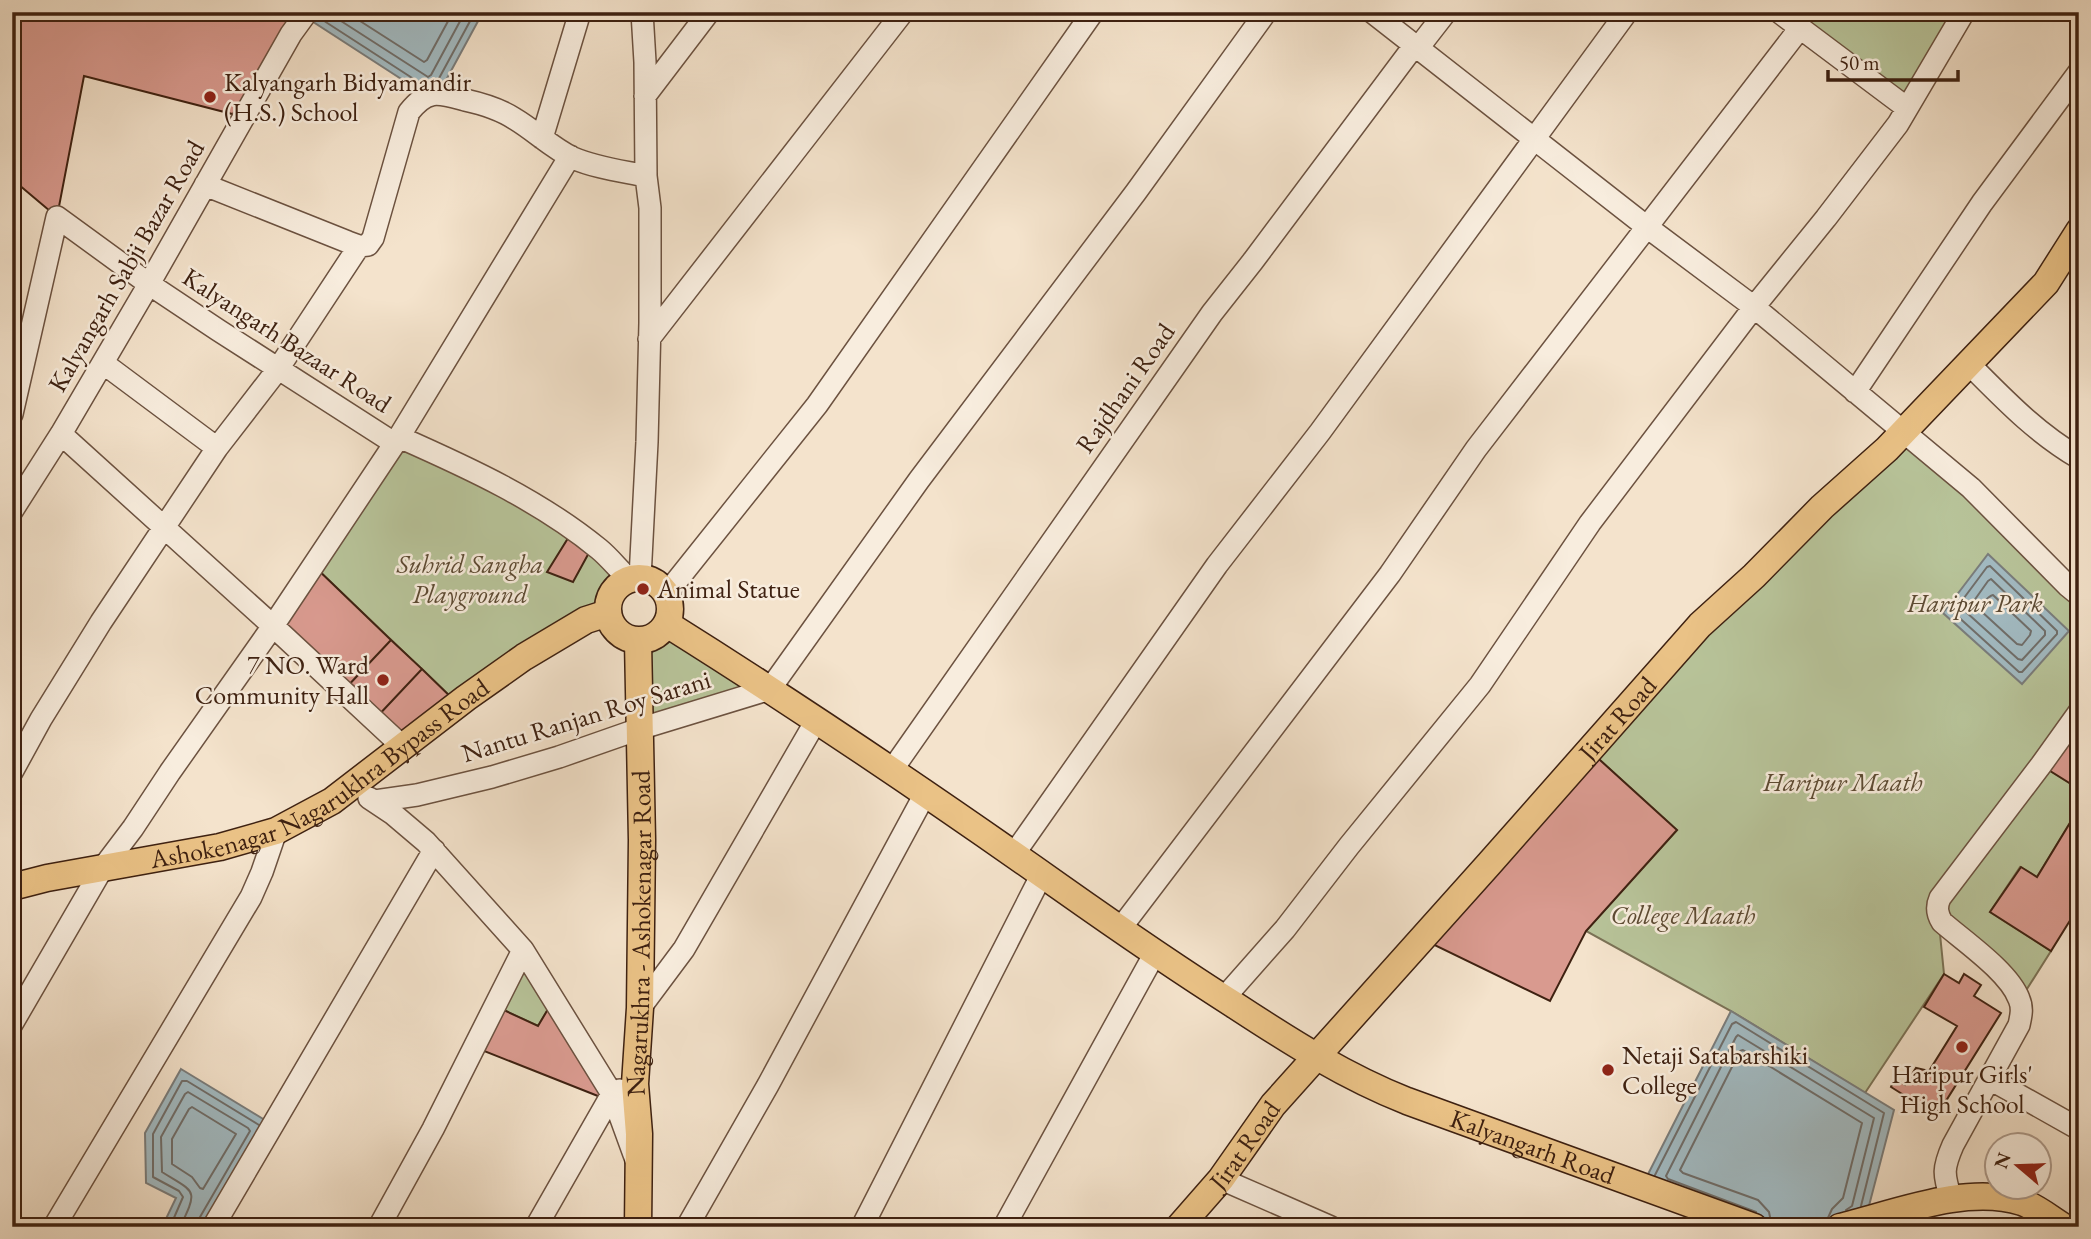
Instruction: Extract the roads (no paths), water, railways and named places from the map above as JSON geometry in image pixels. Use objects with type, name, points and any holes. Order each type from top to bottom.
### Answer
[{"type":"main road","name":"Jirat Road","points":[[1179,1227],[1221,1178],[1273,1105],[1700,625],[1903,432],[2046,284],[2079,231]]},
{"type":"main road","points":[[635,579],[650,580],[660,585],[667,593],[670,604],[667,624],[662,632],[653,638],[638,641],[624,637],[616,631],[608,613],[608,603],[613,593],[620,585],[635,579]]},
{"type":"main road","name":"Ashokenagar Nagarukhra Bypass Road","points":[[12,887],[47,878],[220,847],[276,831],[332,801],[524,657],[586,620],[608,613]]},
{"type":"main road","name":"Kalyangarh Road","points":[[667,624],[817,719],[1155,953],[1315,1057],[1354,1079],[1407,1101],[1755,1227]]},
{"type":"main road","name":"Nagarukhra - Ashokenagar Road","points":[[638,641],[642,840],[639,1008],[623,1089],[639,1134],[638,1227]]},
{"type":"main road","points":[[1856,1225],[1951,1198],[2005,1199],[2024,1203],[2064,1227]]},
{"type":"street","name":"Kalyangarh Sabji Bazar Road","points":[[13,508],[61,434],[291,34],[307,12]]},
{"type":"street","points":[[542,138],[580,12]]},
{"type":"street","points":[[635,579],[649,339],[650,208],[646,176],[642,12]]},
{"type":"street","points":[[645,96],[709,12]]},
{"type":"street","points":[[649,339],[903,12]]},
{"type":"street","points":[[667,593],[817,405],[1093,12]]},
{"type":"street","points":[[770,689],[919,480],[1136,192],[1266,12]]},
{"type":"street","points":[[1372,12],[1754,307],[1971,488],[2075,584]]},
{"type":"street","name":"Rajdhani Road","points":[[892,770],[1212,313],[1416,47],[1446,12]]},
{"type":"street","points":[[1014,854],[1217,565],[1321,432],[1627,12]]},
{"type":"street","points":[[1779,12],[1907,108]]},
{"type":"street","points":[[1224,998],[1285,929],[1349,845],[1480,685],[1590,523],[1754,307],[1898,124],[1964,12]]},
{"type":"street","points":[[1120,929],[1382,585],[1476,449],[1800,28]]},
{"type":"street","points":[[1855,392],[1982,203],[2079,72]]},
{"type":"street","points":[[205,185],[359,246],[368,245],[373,238],[409,112],[426,95],[439,93],[492,107],[516,119],[584,163],[646,176]]},
{"type":"street","points":[[12,1024],[102,869],[273,625],[396,440],[570,156]]},
{"type":"street","name":"Kalyangarh Bazaar Road","points":[[12,414],[57,217],[149,284],[278,369],[396,440],[477,471],[522,496],[635,579]]},
{"type":"street","points":[[12,772],[41,719],[101,622],[217,448],[278,369],[359,246]]},
{"type":"street","points":[[103,363],[217,448]]},
{"type":"street","points":[[1969,364],[2024,420],[2079,458]]},
{"type":"street","points":[[61,434],[273,625],[402,746]]},
{"type":"street","name":"Nantu Ranjan Roy Sarani","points":[[375,801],[417,795],[492,777],[770,689]]},
{"type":"street","points":[[1951,1198],[1944,1164],[2019,1025],[2022,1012],[2020,1000],[2005,976],[1942,922],[1937,904],[2079,712]]},
{"type":"street","points":[[639,1008],[684,949],[817,719]]},
{"type":"street","points":[[347,790],[375,801],[410,827],[434,850],[523,950],[623,1089],[536,1227]]},
{"type":"street","points":[[687,1227],[768,1085],[925,793]]},
{"type":"street","points":[[54,1227],[251,897],[276,831]]},
{"type":"street","points":[[213,1227],[434,850]]},
{"type":"street","points":[[862,1227],[1042,874]]},
{"type":"street","points":[[379,1227],[433,1129],[523,950]]},
{"type":"street","points":[[1004,1227],[1155,953]]},
{"type":"street","points":[[1990,1079],[2079,1129]]},
{"type":"street","points":[[1221,1178],[1331,1227]]},
{"type":"water","points":[[307,12],[483,12],[439,93],[426,95],[304,16]]},
{"type":"water","points":[[1988,554],[2069,631],[2022,684],[1943,613]]},
{"type":"water","points":[[1731,1011],[1894,1110],[1865,1221],[1840,1227],[1754,1227],[1642,1186]]},
{"type":"water","points":[[181,1069],[273,1125],[213,1227],[162,1227],[176,1198],[146,1183],[145,1133]]},
{"type":"place","name":"Kalyangarh Bidyamandir (H.S.) School","points":[[210,97]]},
{"type":"place","name":"Animal Statue","points":[[643,589]]},
{"type":"place","name":"7 NO. Ward Community Hall","points":[[383,680]]},
{"type":"place","name":"Haripur Girls' High School","points":[[1962,1047]]},
{"type":"place","name":"Netaji Satabarshiki College","points":[[1608,1070]]},
{"type":"park label","name":"Suhrid Sangha Playground","points":[[470,579]]},
{"type":"park label","name":"Haripur Park","points":[[1975,603]]},
{"type":"park label","name":"Haripur Maath","points":[[1843,782]]},
{"type":"park label","name":"College Maath","points":[[1683,915]]}]
